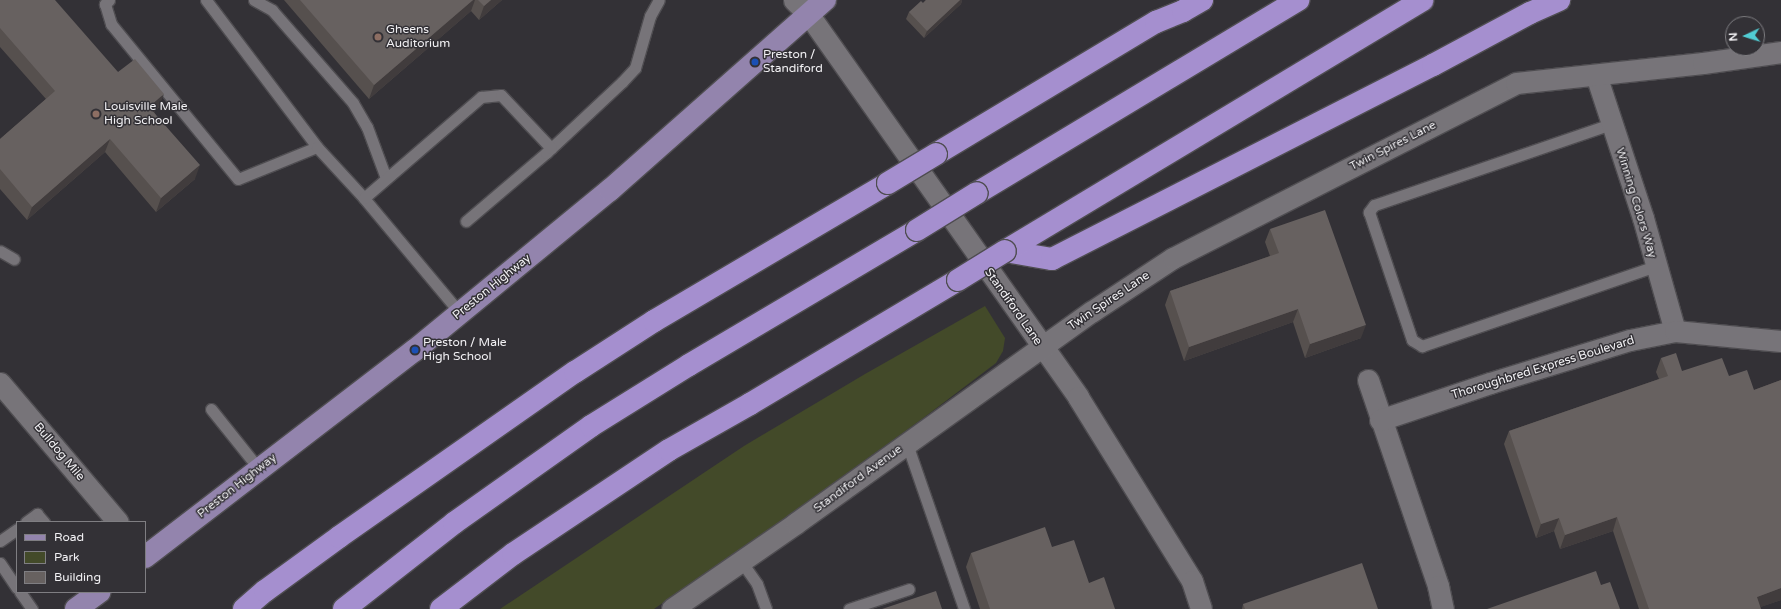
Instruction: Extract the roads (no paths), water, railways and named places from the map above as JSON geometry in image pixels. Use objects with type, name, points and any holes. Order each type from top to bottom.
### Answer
[{"type":"highway","points":[[1156,22],[1166,0]]},
{"type":"highway","points":[[244,609],[265,591],[338,536],[574,372],[654,321],[1156,22],[1182,11],[1202,0]]},
{"type":"highway","points":[[344,609],[454,523],[591,426],[689,365],[917,230],[1298,0]]},
{"type":"highway","points":[[441,609],[513,554],[663,454],[958,280],[1422,0]]},
{"type":"highway","points":[[1005,251],[1052,259],[1433,65],[1530,13],[1559,0]]},
{"type":"main road","name":"Preston Highway","points":[[146,556],[415,350],[610,190],[801,7],[825,0]]},
{"type":"main road","points":[[76,609],[98,593]]},
{"type":"street","name":"Standiford Lane","points":[[801,7],[1090,416],[1192,581],[1201,609]]},
{"type":"street","name":"Twin Spires Lane","points":[[1042,347],[1173,258],[1516,83],[1596,75],[1781,52]]},
{"type":"street","name":"Winning Colors Way","points":[[1596,75],[1643,218],[1675,331]]},
{"type":"street","name":"Thoroughbred Express Boulevard","points":[[1380,420],[1606,347],[1675,331],[1781,341]]},
{"type":"street","name":"Standiford Avenue","points":[[672,609],[1042,347]]},
{"type":"street","points":[[1368,380],[1380,420],[1438,586],[1442,609]]},
{"type":"street","name":"Bulldog Mile","points":[[0,383],[117,521]]},
{"type":"lane","points":[[109,0],[105,4],[111,24],[238,179],[318,146]]},
{"type":"lane","points":[[206,0],[318,146],[364,198],[460,313]]},
{"type":"lane","points":[[254,0],[272,10],[353,103],[367,126],[386,178]]},
{"type":"lane","points":[[466,221],[551,148],[635,68],[650,16],[659,0]]},
{"type":"lane","points":[[364,198],[481,97],[501,95],[551,148]]},
{"type":"lane","points":[[1611,124],[1374,205],[1369,212],[1412,340],[1422,346],[1656,266]]},
{"type":"lane","points":[[0,251],[14,260]]},
{"type":"lane","points":[[211,409],[259,469]]},
{"type":"lane","points":[[907,444],[964,609]]},
{"type":"lane","points":[[27,521],[37,514],[43,521]]},
{"type":"lane","points":[[0,541],[16,530]]},
{"type":"lane","points":[[741,561],[757,584],[766,609]]},
{"type":"lane","points":[[0,563],[16,587]]},
{"type":"lane","points":[[849,609],[909,589]]},
{"type":"lane","points":[[21,593],[32,609]]},
{"type":"place","name":"Gheens Auditorium","points":[[378,37]]},
{"type":"place","name":"Preston / Standiford","points":[[755,62]]},
{"type":"place","name":"Louisville Male High School","points":[[96,114]]},
{"type":"place","name":"Preston / Male High School","points":[[415,350]]}]
